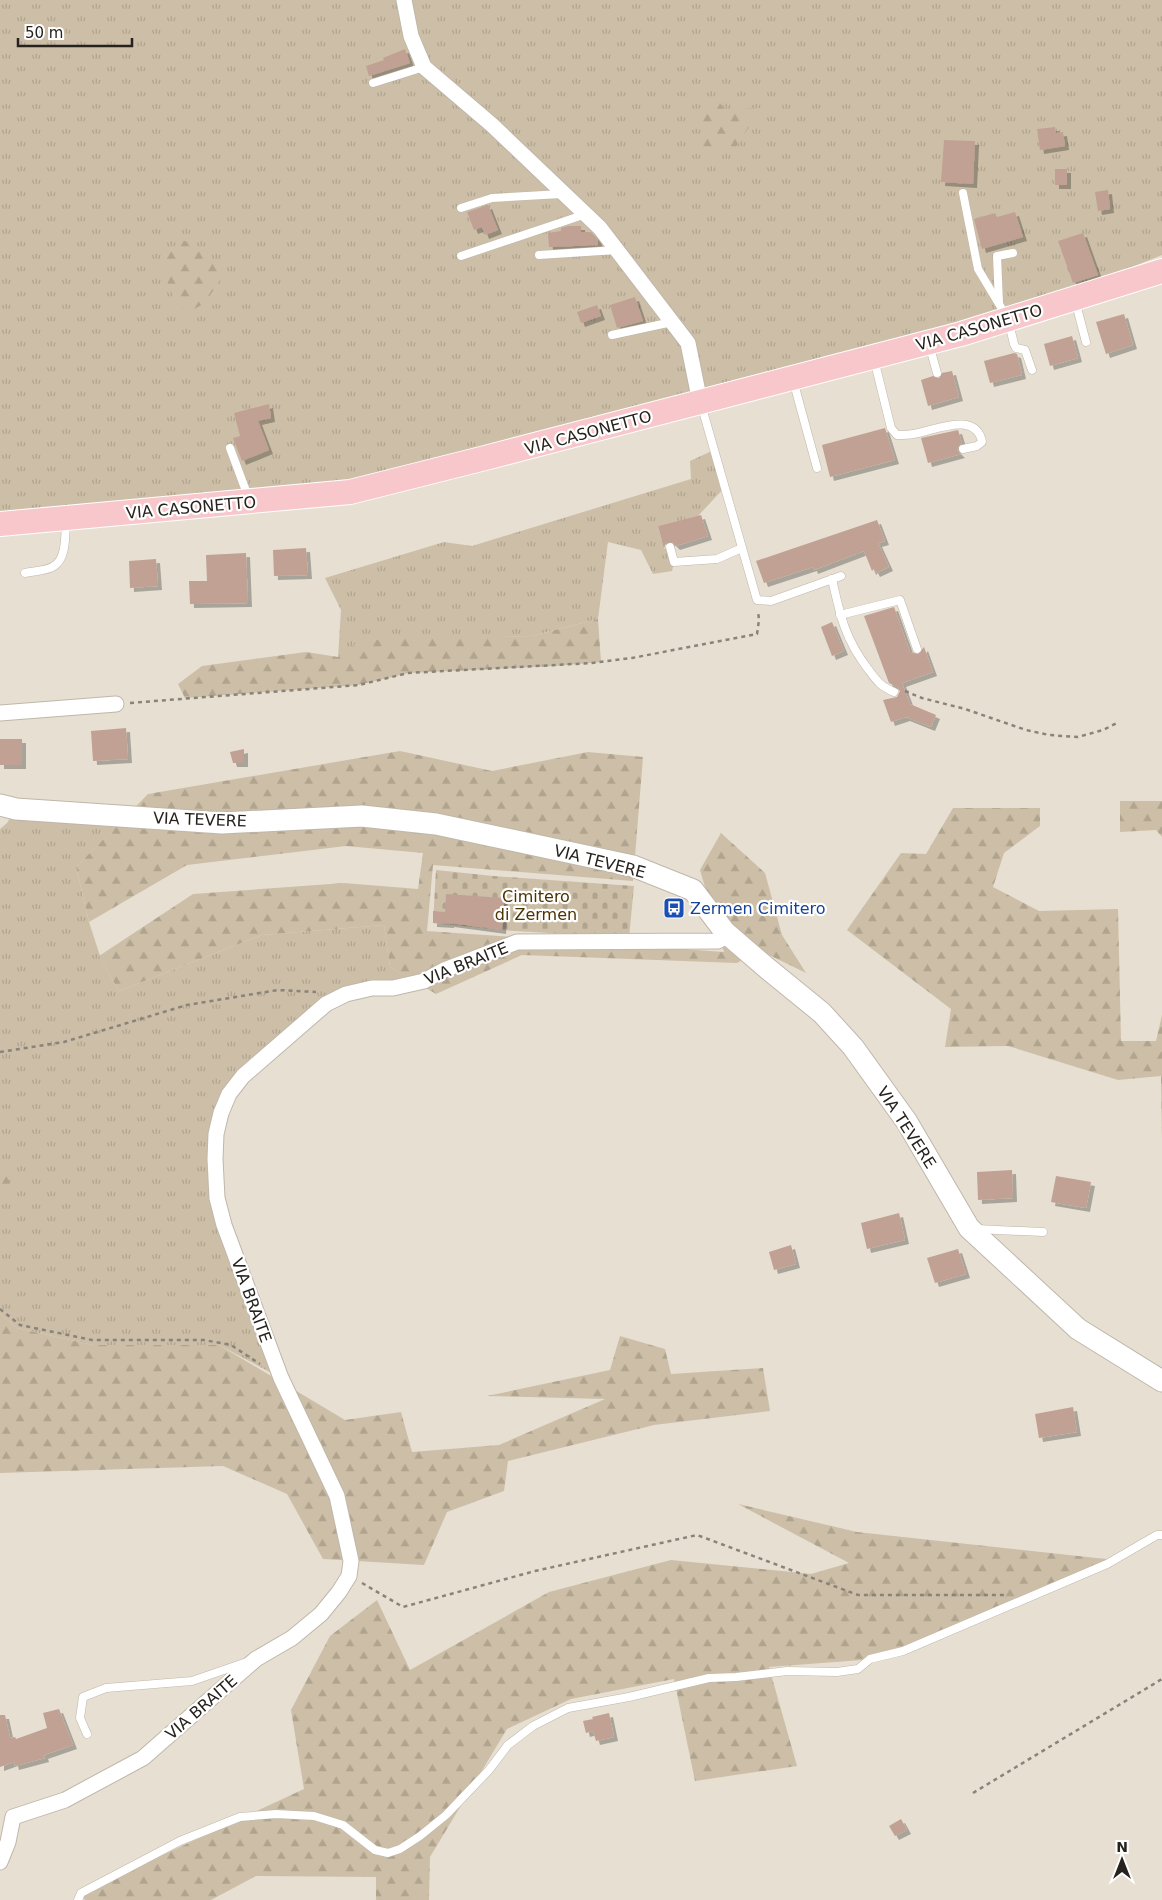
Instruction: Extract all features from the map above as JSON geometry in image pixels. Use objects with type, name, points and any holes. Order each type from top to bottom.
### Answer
[{"type":"main road","name":"VIA CASONETTO","points":[[0,524],[350,492],[873,357],[928,342],[1003,312],[1075,298],[1162,271]]},
{"type":"main road","name":"VIA TEVERE","points":[[0,805],[25,810],[222,823],[362,816],[436,824],[633,866],[693,890],[728,935],[822,1013],[853,1047],[907,1122],[969,1228],[1078,1329],[1162,1381]]},
{"type":"street","points":[[404,0],[411,36],[424,67],[492,125],[600,228],[688,343],[700,402]]},
{"type":"street","points":[[0,713],[116,704]]},
{"type":"street","name":"VIA BRAITE","points":[[0,1862],[8,1842],[13,1817],[65,1800],[143,1758],[256,1659],[292,1638],[321,1614],[340,1592],[349,1576],[351,1561],[337,1496],[281,1378],[224,1225],[217,1198],[216,1134],[221,1113],[229,1094],[243,1076],[305,1021],[333,1000],[346,994],[372,988],[393,988],[424,981],[444,970],[517,942],[718,941],[728,935]]},
{"type":"lane","points":[[373,83],[424,67]]},
{"type":"lane","points":[[462,208],[492,198],[564,194]]},
{"type":"lane","points":[[963,194],[978,269],[1003,312],[1016,348],[1025,350],[1032,370]]},
{"type":"lane","points":[[462,256],[586,214]]},
{"type":"lane","points":[[539,255],[617,250]]},
{"type":"lane","points":[[1003,312],[996,256],[1014,253]]},
{"type":"lane","points":[[1075,298],[1086,342]]},
{"type":"lane","points":[[612,335],[672,322]]},
{"type":"lane","points":[[928,342],[937,373]]},
{"type":"lane","points":[[873,357],[892,428],[897,435],[912,435],[965,424],[975,427],[980,433],[982,442],[977,446],[964,449]]},
{"type":"lane","points":[[792,378],[817,468]]},
{"type":"lane","points":[[700,402],[757,600],[771,601],[841,576]]},
{"type":"lane","points":[[230,448],[250,501]]},
{"type":"lane","points":[[25,573],[53,567],[60,560],[65,540],[66,518]]},
{"type":"lane","points":[[670,547],[674,562],[717,559],[742,548]]},
{"type":"lane","points":[[832,579],[843,626],[856,653],[882,686],[894,692]]},
{"type":"lane","points":[[840,615],[900,600],[917,649]]},
{"type":"lane","points":[[969,1228],[1043,1232]]},
{"type":"lane","points":[[78,1900],[81,1893],[172,1845],[240,1817],[276,1814],[314,1816],[343,1825],[374,1850],[388,1853],[400,1849],[446,1815],[489,1770],[508,1745],[532,1726],[568,1708],[629,1697],[709,1678],[787,1671],[838,1672],[858,1669],[870,1659],[903,1651],[1106,1564],[1157,1535],[1162,1535]]},
{"type":"lane","points":[[87,1734],[80,1718],[84,1697],[106,1688],[192,1680],[256,1659]]},
{"type":"path","points":[[116,704],[358,684],[408,673],[556,666],[632,658],[757,634],[759,620],[757,600]]},
{"type":"path","points":[[894,692],[908,690],[922,698],[965,709],[1026,730],[1049,735],[1078,737],[1103,730],[1119,722]]},
{"type":"path","points":[[0,1052],[64,1042],[187,1005],[278,990],[317,992]]},
{"type":"path","points":[[0,1309],[20,1325],[92,1340],[204,1340],[232,1345],[281,1378]]},
{"type":"path","points":[[349,1576],[403,1606],[535,1571],[697,1535],[858,1595],[1035,1594]]},
{"type":"path","points":[[973,1793],[1162,1679]]},
{"type":"green space","points":[[0,0],[1162,0],[1162,255],[1115,274],[995,314],[698,390],[429,472],[0,515]]},
{"type":"green space","points":[[716,96],[724,110],[762,108],[733,151],[707,153],[693,147],[706,131],[696,116]]},
{"type":"green space","points":[[182,240],[205,249],[224,274],[205,303],[189,312],[176,304],[159,261]]},
{"type":"green space","points":[[714,450],[725,487],[698,516],[658,526],[664,549],[670,547],[674,562],[672,571],[653,574],[641,550],[608,542],[598,619],[531,636],[413,640],[338,657],[341,610],[325,578],[444,542],[472,546],[691,479],[690,461]]},
{"type":"green space","points":[[598,619],[601,662],[409,673],[358,685],[185,698],[178,684],[202,666],[306,652],[338,657],[360,640],[531,636]]},
{"type":"green space","points":[[400,751],[492,771],[588,752],[643,757],[633,881],[433,865],[427,931],[724,952],[700,870],[721,833],[765,873],[782,935],[806,973],[759,950],[737,963],[522,955],[436,994],[390,967],[384,925],[262,935],[119,991],[99,956],[193,894],[344,883],[418,889],[423,853],[346,846],[187,865],[89,922],[76,867],[148,794]]},
{"type":"green space","points":[[1120,801],[1162,801],[1162,837],[1156,830],[1120,832]]},
{"type":"green space","points":[[953,808],[1040,808],[1040,826],[1004,853],[993,887],[1039,911],[1118,909],[1121,1041],[1156,1041],[1162,1015],[1162,1140],[1161,1076],[1118,1080],[1008,1046],[945,1047],[951,1009],[847,930],[901,853],[926,854]]},
{"type":"green space","points":[[16,809],[127,816],[76,867],[89,922],[101,959],[119,991],[262,935],[384,925],[390,967],[417,982],[346,994],[272,1052],[221,1113],[217,1198],[281,1378],[219,1345],[93,1345],[17,1328],[0,1314],[0,829],[7,823]]},
{"type":"green space","name":"Cimitero di Zermen","points":[[436,870],[634,886],[629,938],[502,930],[433,923]]},
{"type":"green space","points":[[9,1158],[9,1199],[0,1201],[0,1162]]},
{"type":"green space","points":[[0,1314],[17,1328],[93,1345],[219,1345],[345,1420],[401,1412],[412,1452],[499,1445],[605,1399],[487,1396],[610,1370],[620,1336],[665,1349],[671,1374],[763,1368],[770,1411],[654,1425],[508,1461],[504,1491],[447,1512],[424,1565],[323,1559],[287,1494],[223,1466],[0,1473]]},
{"type":"green space","points":[[738,1504],[857,1532],[1115,1560],[888,1658],[769,1667],[797,1766],[695,1781],[674,1679],[571,1699],[507,1729],[430,1857],[429,1900],[376,1900],[376,1877],[256,1876],[211,1900],[85,1900],[81,1893],[304,1789],[291,1710],[330,1636],[377,1600],[410,1670],[549,1592],[671,1560],[811,1574],[849,1563]]},
{"type":"building","points":[[405,49],[410,63],[369,76],[366,66],[384,60],[383,58]]},
{"type":"building","points":[[1055,127],[1056,133],[1063,132],[1065,146],[1040,150],[1037,129]]},
{"type":"building","points":[[944,140],[975,141],[973,184],[941,182]]},
{"type":"building","points":[[1055,169],[1067,169],[1067,185],[1055,185]]},
{"type":"building","points":[[1108,190],[1110,209],[1098,211],[1095,192]]},
{"type":"building","points":[[488,205],[498,230],[485,235],[482,227],[474,230],[467,212]]},
{"type":"building","points":[[1015,212],[1023,237],[982,249],[974,219],[995,213],[997,217]]},
{"type":"building","points":[[581,226],[581,232],[591,232],[598,240],[598,245],[549,247],[548,233],[561,231],[561,228]]},
{"type":"building","points":[[1083,233],[1098,275],[1073,283],[1058,241]]},
{"type":"building","points":[[635,297],[643,321],[617,328],[610,305]]},
{"type":"building","points":[[597,305],[601,316],[581,323],[577,312]]},
{"type":"building","points":[[1124,314],[1133,345],[1106,354],[1096,322]]},
{"type":"building","points":[[1072,336],[1078,358],[1050,366],[1044,344]]},
{"type":"building","points":[[1014,353],[1017,354],[1022,375],[990,383],[984,361]]},
{"type":"building","points":[[952,371],[959,397],[928,406],[921,380],[933,376],[939,378],[942,373]]},
{"type":"building","points":[[269,404],[271,418],[258,421],[269,450],[242,461],[233,438],[240,436],[234,413]]},
{"type":"building","points":[[885,428],[895,460],[830,477],[822,445]]},
{"type":"building","points":[[958,430],[962,443],[957,450],[961,454],[928,463],[921,438]]},
{"type":"building","points":[[701,515],[708,536],[676,546],[672,542],[668,542],[664,549],[658,526]]},
{"type":"building","points":[[877,520],[885,541],[878,543],[889,567],[876,573],[874,569],[872,571],[864,551],[814,570],[813,567],[764,583],[756,561]]},
{"type":"building","points":[[306,548],[308,575],[274,576],[273,550]]},
{"type":"building","points":[[246,553],[248,603],[190,604],[189,581],[207,581],[206,555]]},
{"type":"building","points":[[156,559],[158,586],[130,588],[129,561]]},
{"type":"building","points":[[894,607],[910,652],[918,654],[924,647],[933,672],[902,683],[910,704],[936,715],[931,727],[906,717],[891,722],[883,700],[897,697],[900,691],[889,683],[864,616]]},
{"type":"building","points":[[832,622],[844,651],[832,656],[821,627]]},
{"type":"building","points":[[126,728],[128,759],[93,761],[91,731]]},
{"type":"building","points":[[0,739],[22,739],[22,765],[0,765]]},
{"type":"building","points":[[244,749],[244,763],[233,763],[230,752]]},
{"type":"building","points":[[446,894],[504,898],[502,930],[450,923],[433,923],[433,911],[445,912]]},
{"type":"building","points":[[1012,1170],[1013,1198],[978,1200],[977,1172]]},
{"type":"building","points":[[1056,1176],[1091,1182],[1086,1208],[1051,1202]]},
{"type":"building","points":[[899,1213],[905,1240],[867,1249],[861,1223]]},
{"type":"building","points":[[791,1245],[796,1264],[774,1270],[769,1252]]},
{"type":"building","points":[[958,1249],[966,1274],[935,1283],[927,1258]]},
{"type":"building","points":[[1073,1407],[1077,1432],[1039,1438],[1035,1414]]},
{"type":"building","points":[[59,1709],[73,1745],[44,1755],[45,1758],[15,1766],[14,1762],[0,1767],[0,1715],[5,1715],[10,1738],[15,1737],[16,1739],[47,1728],[43,1713]]},
{"type":"building","points":[[609,1713],[614,1737],[596,1741],[593,1731],[586,1733],[583,1721]]},
{"type":"building","points":[[901,1819],[907,1830],[895,1836],[889,1826]]},
{"type":"place","name":"Zermen Cimitero","points":[[674,908]]}]
